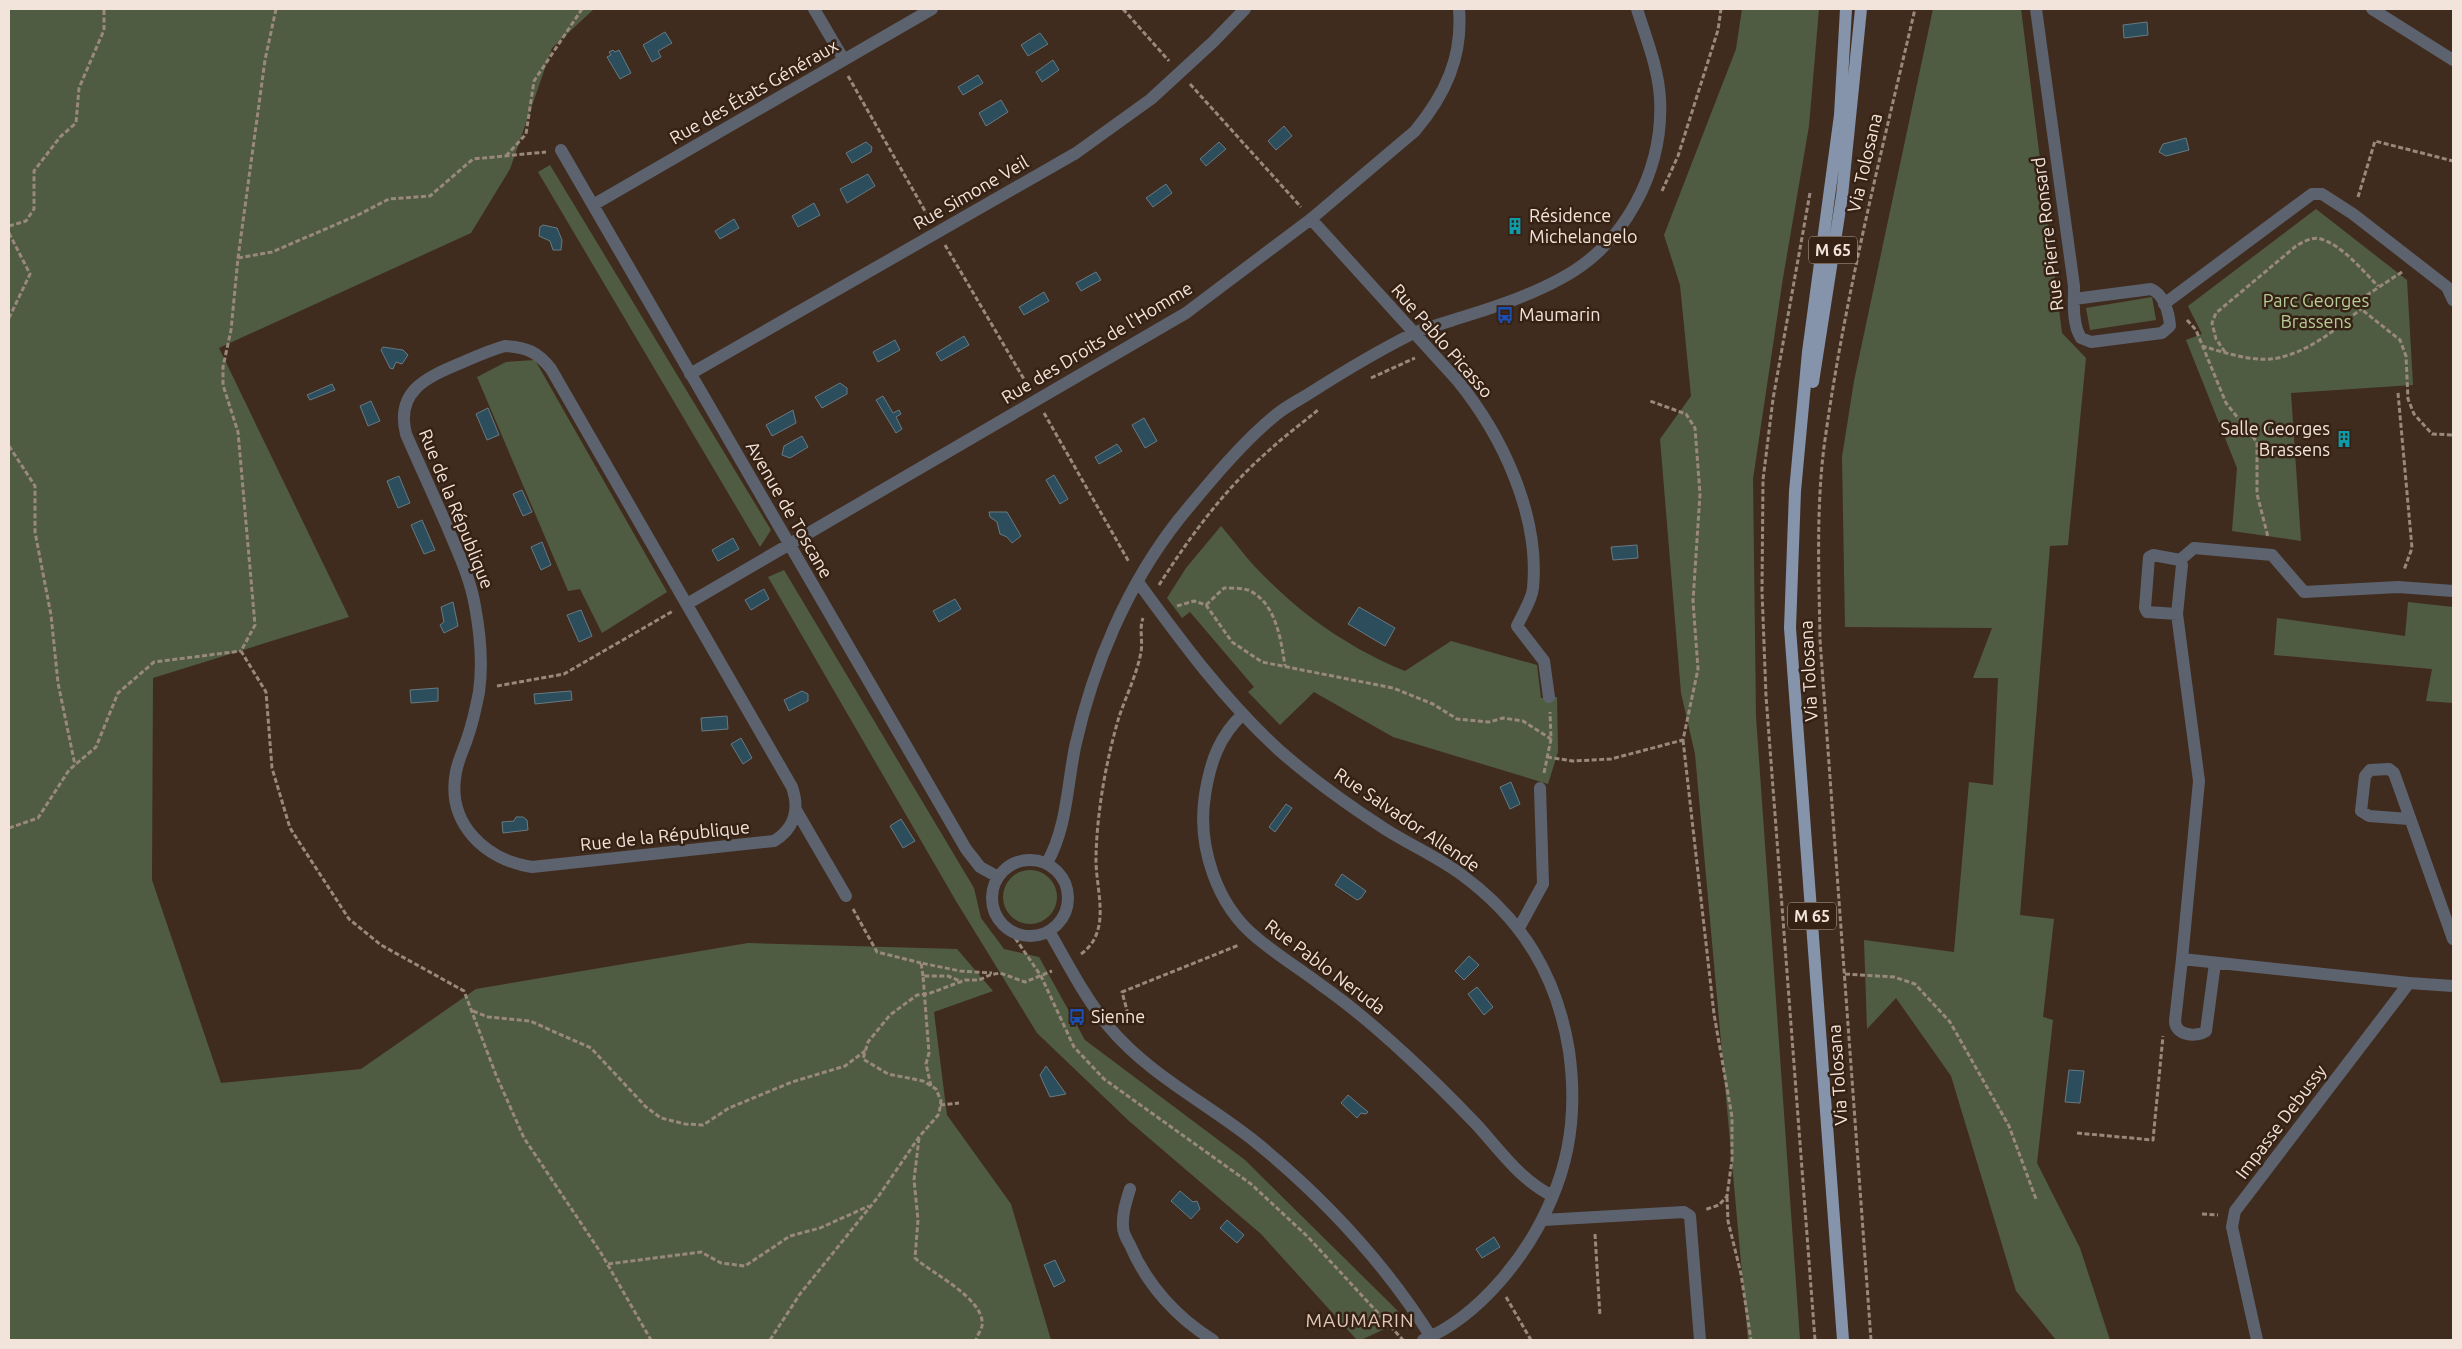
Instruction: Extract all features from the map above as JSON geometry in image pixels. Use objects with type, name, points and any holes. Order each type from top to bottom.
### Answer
[{"type":"main road","name":"M 65","points":[[1843,1340],[1790,628],[1795,491],[1808,352],[1840,116],[1846,9]]},
{"type":"main road","name":"M 65","points":[[1795,491],[1842,196],[1861,9]]},
{"type":"street","points":[[814,9],[842,61]]},
{"type":"street","name":"Rue des États Généraux","points":[[593,205],[932,9]]},
{"type":"street","name":"Rue Simone Veil","points":[[690,374],[1076,153],[1144,105],[1245,9]]},
{"type":"street","name":"Rue des Droits de l'Homme","points":[[790,545],[1186,313],[1312,219],[1415,132],[1428,116],[1450,77],[1460,36],[1459,9]]},
{"type":"street","points":[[1046,863],[1055,848],[1063,824],[1075,751],[1094,677],[1110,638],[1138,582],[1177,522],[1234,456],[1276,414],[1366,358],[1413,333],[1528,293],[1562,278],[1591,258],[1611,239],[1645,185],[1654,160],[1658,134],[1660,98],[1655,68],[1638,9]]},
{"type":"street","name":"Rue Pierre Ronsard","points":[[2036,9],[2080,338],[2091,342],[2162,333],[2170,326],[2164,304]]},
{"type":"street","points":[[2372,9],[2453,60]]},
{"type":"street","name":"Avenue de Toscane","points":[[561,150],[966,848],[980,867],[998,877]]},
{"type":"street","points":[[2074,299],[2151,289],[2156,291],[2164,304],[2312,194],[2322,194],[2353,214],[2416,264],[2450,283],[2453,300]]},
{"type":"street","name":"Rue Pablo Picasso","points":[[1312,219],[1476,405],[1494,434],[1512,470],[1524,509],[1532,551],[1533,589],[1517,626],[1544,661],[1549,697]]},
{"type":"street","name":"Rue de la République","points":[[513,346],[530,350],[539,355],[551,369],[792,787],[796,810],[792,825],[787,832],[774,841],[764,844],[658,852],[545,867],[526,866],[508,861],[484,848],[474,838],[460,814],[457,801],[456,775],[473,719],[479,689],[480,652],[478,628],[469,582],[406,434],[404,414],[409,396],[429,376],[496,348],[513,346]]},
{"type":"street","points":[[686,604],[790,545]]},
{"type":"street","points":[[2215,963],[2206,1031],[2198,1034],[2180,1032],[2176,1029],[2175,1021],[2199,781],[2177,614],[2180,560],[2194,548],[2272,555],[2304,592],[2398,587],[2453,591]]},
{"type":"street","points":[[2177,614],[2147,612],[2145,608],[2149,556],[2161,556],[2180,560]]},
{"type":"street","name":"Rue Salvador Allende","points":[[1138,582],[1186,648],[1243,714],[1280,751],[1334,795],[1387,831],[1463,875],[1519,928],[1542,964],[1560,1007],[1572,1072],[1572,1108],[1568,1146],[1553,1196],[1543,1220],[1516,1262],[1498,1283],[1456,1321],[1429,1339]]},
{"type":"street","name":"Rue Pablo Neruda","points":[[1243,714],[1230,726],[1220,741],[1212,761],[1203,803],[1203,825],[1212,871],[1220,891],[1232,912],[1256,938],[1351,1006],[1377,1029],[1440,1087],[1524,1177],[1553,1196]]},
{"type":"street","points":[[2409,819],[2369,816],[2361,811],[2365,776],[2370,770],[2389,769],[2394,773],[2453,939]]},
{"type":"street","points":[[1519,928],[1543,884],[1540,788]]},
{"type":"street","points":[[796,810],[846,896]]},
{"type":"street","points":[[1027,860],[1046,863],[1062,876],[1068,898],[1066,911],[1059,923],[1049,931],[1036,936],[1023,936],[1011,932],[1000,923],[994,911],[993,890],[998,877],[1014,863],[1027,860]]},
{"type":"street","points":[[1049,931],[1091,1003],[1111,1029],[1151,1067],[1257,1144],[1306,1188],[1358,1239],[1415,1312],[1429,1339]]},
{"type":"street","points":[[2182,959],[2453,986]]},
{"type":"street","name":"Impasse Debussy","points":[[2257,1340],[2232,1227],[2235,1211],[2409,983]]},
{"type":"street","points":[[1130,1189],[1124,1210],[1123,1230],[1133,1254],[1163,1299],[1179,1315],[1213,1340]]},
{"type":"street","points":[[1543,1220],[1684,1212],[1690,1216],[1700,1340]]},
{"type":"path","points":[[9,226],[26,221],[34,209],[34,171],[60,137],[76,123],[79,88],[104,30],[104,9]]},
{"type":"path","points":[[241,651],[254,625],[238,432],[222,385],[223,367],[231,330],[238,258],[265,60],[276,9]]},
{"type":"path","points":[[506,156],[526,134],[534,81],[582,9]]},
{"type":"path","points":[[1123,9],[1312,219]]},
{"type":"path","name":"Via Tolosana","points":[[1871,1340],[1820,640],[1818,541],[1824,448],[1851,288],[1915,9]]},
{"type":"path","points":[[842,61],[937,232],[1129,562],[1145,571]]},
{"type":"path","points":[[2353,214],[2376,141],[2453,161]]},
{"type":"path","points":[[238,258],[272,252],[389,200],[430,196],[473,159],[561,150]]},
{"type":"path","points":[[9,233],[30,274],[9,318]]},
{"type":"path","points":[[2225,352],[2216,339],[2212,323],[2216,313],[2296,246],[2308,240],[2320,239],[2341,251],[2378,286]]},
{"type":"path","points":[[2202,346],[2256,358],[2282,358],[2325,338],[2361,309],[2367,295],[2378,286],[2416,264]]},
{"type":"path","points":[[2164,304],[2182,315],[2196,330],[2226,404],[2257,442],[2257,494],[2272,555]]},
{"type":"path","points":[[2361,309],[2400,340],[2406,356],[2408,399],[2414,414],[2432,434],[2453,435]]},
{"type":"path","points":[[2398,393],[2412,548],[2398,587]]},
{"type":"path","points":[[1650,401],[1686,414],[1695,428],[1700,494],[1693,601],[1698,669],[1683,740],[1714,1014],[1732,1118],[1732,1160],[1726,1196],[1728,1221],[1740,1274],[1751,1340]]},
{"type":"path","points":[[9,446],[35,486],[35,532],[51,615],[58,683],[75,765]]},
{"type":"path","points":[[1206,605],[1224,588],[1247,590],[1260,598],[1274,619],[1285,666]]},
{"type":"path","points":[[846,896],[877,952],[960,971],[998,974],[1025,982],[1068,964],[1085,951],[1098,934],[1101,908],[1095,858],[1103,794],[1119,719],[1141,651],[1140,626],[1151,600]]},
{"type":"path","points":[[1159,610],[1194,601],[1206,605],[1232,642],[1262,662],[1393,688],[1433,704],[1457,719],[1488,722],[1503,718],[1523,721],[1551,739]]},
{"type":"path","points":[[479,689],[564,674],[686,604]]},
{"type":"path","points":[[9,826],[38,818],[69,770],[96,747],[118,693],[154,662],[241,651]]},
{"type":"path","points":[[241,651],[266,692],[272,768],[290,828],[349,919],[381,945],[464,991],[473,1010],[496,1075],[524,1138],[608,1264],[651,1340]]},
{"type":"path","points":[[1540,788],[1551,739],[1549,697]]},
{"type":"path","points":[[1547,757],[1573,761],[1611,758],[1683,740]]},
{"type":"path","points":[[1011,932],[1041,976],[1074,1047],[1104,1078],[1251,1184],[1307,1236],[1403,1340]]},
{"type":"path","points":[[1111,1029],[1128,1014],[1122,992],[1256,938]]},
{"type":"path","points":[[921,962],[929,1053],[926,1064],[931,1086]]},
{"type":"path","points":[[770,1340],[800,1294],[872,1205],[906,1159],[919,1137],[939,1114],[940,1105],[936,1089],[923,1081],[888,1074],[863,1058],[868,1042],[890,1015],[917,995],[998,974]]},
{"type":"path","points":[[1845,974],[1894,977],[1915,984],[1950,1022],[2009,1126],[2036,1199]]},
{"type":"path","points":[[923,976],[948,976],[962,982]]},
{"type":"path","points":[[473,1010],[488,1017],[530,1021],[591,1048],[646,1108],[662,1118],[685,1124],[703,1125],[729,1108],[792,1082],[845,1066],[866,1051]]},
{"type":"path","points":[[2077,1133],[2153,1140],[2163,1036],[2176,1029]]},
{"type":"path","points":[[940,1105],[960,1103]]},
{"type":"path","points":[[919,1137],[914,1180],[918,1220],[915,1258],[925,1267],[959,1289],[979,1313],[982,1325],[976,1340]]},
{"type":"path","points":[[1690,1216],[1719,1205],[1726,1196]]},
{"type":"path","points":[[608,1264],[700,1252],[721,1263],[745,1266],[790,1236],[820,1228],[872,1205]]},
{"type":"path","points":[[1594,1217],[1600,1316]]},
{"type":"path","points":[[1498,1283],[1531,1340]]},
{"type":"green space","points":[[9,9],[594,9],[552,48],[510,169],[471,233],[219,348],[349,617],[153,678],[152,880],[221,1083],[361,1069],[476,989],[748,943],[957,949],[993,991],[934,1012],[947,1115],[1011,1204],[1051,1340],[9,1340]]},
{"type":"green space","points":[[1742,9],[1819,9],[1809,126],[1783,278],[1753,479],[1756,717],[1800,1340],[1748,1340],[1695,754],[1681,693],[1660,439],[1691,396],[1680,285],[1664,235],[1736,49]]},
{"type":"green space","points":[[1933,9],[2021,9],[2062,333],[2086,358],[2068,545],[2050,546],[2020,915],[2054,919],[2043,1017],[2053,1020],[2037,1163],[2080,1248],[2110,1340],[2056,1340],[2016,1291],[1951,1076],[1896,998],[1867,1029],[1864,940],[1954,952],[1969,782],[1993,785],[1998,678],[1973,678],[1992,628],[1845,627],[1842,457],[1854,381]]},
{"type":"green space","points":[[550,165],[771,530],[760,547],[538,172]]},
{"type":"green space","name":"Parc Georges Brassens","points":[[2316,209],[2407,280],[2413,385],[2291,393],[2301,541],[2232,531],[2237,468],[2186,340],[2202,334],[2188,306]]},
{"type":"green space","points":[[2152,297],[2156,320],[2090,330],[2086,308]]},
{"type":"green space","points":[[535,360],[667,592],[602,633],[580,589],[568,591],[477,377],[506,362]]},
{"type":"green space","points":[[1221,526],[1261,573],[1293,603],[1328,630],[1384,662],[1405,671],[1451,641],[1537,665],[1541,698],[1557,697],[1558,752],[1548,784],[1393,737],[1314,692],[1280,725],[1248,692],[1254,687],[1190,612],[1182,618],[1167,598],[1186,568]]},
{"type":"green space","points":[[784,570],[974,888],[981,918],[1004,949],[1039,957],[1085,1040],[1245,1160],[1406,1319],[1361,1340],[1357,1340],[1261,1234],[1129,1121],[1037,1033],[956,901],[768,577]]},
{"type":"green space","points":[[2408,602],[2453,607],[2453,703],[2426,701],[2432,669],[2274,655],[2277,618],[2405,636]]},
{"type":"green space","points":[[1030,870],[1040,872],[1049,878],[1055,887],[1057,897],[1055,907],[1049,916],[1040,922],[1030,924],[1020,922],[1011,916],[1005,907],[1003,897],[1005,887],[1011,878],[1020,872]]},
{"type":"water","points":[[2147,22],[2148,35],[2124,38],[2123,25]]},
{"type":"water","points":[[665,32],[672,43],[658,51],[661,57],[652,62],[643,45]]},
{"type":"water","points":[[1040,33],[1048,44],[1028,56],[1021,45]]},
{"type":"water","points":[[613,50],[615,52],[619,50],[631,73],[620,79],[607,57],[611,55],[609,52]]},
{"type":"water","points":[[1053,60],[1059,70],[1042,82],[1036,72]]},
{"type":"water","points":[[978,75],[983,83],[963,95],[958,87]]},
{"type":"water","points":[[1001,100],[1008,112],[986,126],[979,113]]},
{"type":"water","points":[[1284,126],[1292,136],[1276,150],[1268,141]]},
{"type":"water","points":[[2186,138],[2189,150],[2166,156],[2159,152],[2163,144]]},
{"type":"water","points":[[866,142],[872,147],[871,152],[852,163],[846,153]]},
{"type":"water","points":[[1219,142],[1226,149],[1206,166],[1200,159]]},
{"type":"water","points":[[868,174],[875,186],[847,203],[840,189]]},
{"type":"water","points":[[1166,184],[1172,193],[1153,207],[1146,198]]},
{"type":"water","points":[[814,203],[820,215],[798,227],[792,216]]},
{"type":"water","points":[[734,219],[739,228],[720,239],[715,231]]},
{"type":"water","points":[[543,225],[557,228],[562,240],[561,250],[553,250],[550,241],[539,236],[540,227]]},
{"type":"water","points":[[1096,272],[1101,280],[1081,291],[1076,283]]},
{"type":"water","points":[[1044,292],[1049,301],[1024,315],[1019,307]]},
{"type":"water","points":[[964,336],[969,345],[941,361],[936,353]]},
{"type":"water","points":[[895,340],[900,350],[878,362],[873,352]]},
{"type":"water","points":[[383,347],[403,350],[408,355],[402,364],[396,362],[393,369],[390,368],[381,350]]},
{"type":"water","points":[[840,383],[847,388],[847,394],[822,408],[815,397]]},
{"type":"water","points":[[332,384],[335,390],[310,400],[307,395]]},
{"type":"water","points":[[883,396],[893,413],[899,410],[901,414],[896,417],[902,429],[896,433],[876,400]]},
{"type":"water","points":[[371,401],[380,421],[368,426],[360,406]]},
{"type":"water","points":[[488,408],[499,435],[487,440],[476,414]]},
{"type":"water","points":[[793,410],[796,423],[772,436],[766,425]]},
{"type":"water","points":[[1144,418],[1157,441],[1145,448],[1132,425]]},
{"type":"water","points":[[802,436],[808,447],[790,458],[782,455],[784,446]]},
{"type":"water","points":[[1117,444],[1122,451],[1099,464],[1095,457]]},
{"type":"water","points":[[1054,475],[1068,499],[1060,504],[1046,480]]},
{"type":"water","points":[[399,476],[410,503],[398,508],[387,481]]},
{"type":"water","points":[[522,490],[532,512],[523,516],[513,494]]},
{"type":"water","points":[[989,512],[1007,512],[1021,536],[1012,543],[1007,537],[1000,534],[997,522],[990,517]]},
{"type":"water","points":[[422,520],[435,550],[424,554],[411,525]]},
{"type":"water","points":[[733,538],[739,549],[718,561],[712,550]]},
{"type":"water","points":[[542,542],[551,565],[541,570],[531,547]]},
{"type":"water","points":[[1637,545],[1638,558],[1613,560],[1611,547]]},
{"type":"water","points":[[764,589],[769,599],[751,610],[745,600]]},
{"type":"water","points":[[955,599],[961,609],[939,622],[933,611]]},
{"type":"water","points":[[453,602],[458,626],[444,633],[440,625],[444,622],[441,607]]},
{"type":"water","points":[[1359,607],[1395,628],[1385,646],[1348,624]]},
{"type":"water","points":[[581,610],[592,636],[579,642],[567,615]]},
{"type":"water","points":[[438,688],[438,701],[411,703],[410,690]]},
{"type":"water","points":[[571,691],[572,700],[535,704],[534,694]]},
{"type":"water","points":[[802,691],[808,694],[808,701],[789,711],[784,700]]},
{"type":"water","points":[[727,716],[728,729],[702,731],[701,718]]},
{"type":"water","points":[[741,738],[752,758],[743,764],[731,744]]},
{"type":"water","points":[[1511,782],[1520,804],[1510,809],[1500,787]]},
{"type":"water","points":[[1286,804],[1292,808],[1275,832],[1269,827]]},
{"type":"water","points":[[516,817],[523,817],[527,820],[528,830],[503,833],[502,822],[514,821]]},
{"type":"water","points":[[901,819],[915,841],[903,848],[890,826]]},
{"type":"water","points":[[1342,874],[1366,891],[1361,898],[1357,900],[1335,885]]},
{"type":"water","points":[[1469,956],[1479,965],[1464,980],[1455,971]]},
{"type":"water","points":[[1477,987],[1493,1007],[1484,1015],[1468,994]]},
{"type":"water","points":[[1046,1066],[1066,1094],[1050,1097],[1040,1075]]},
{"type":"water","points":[[2069,1070],[2084,1071],[2080,1103],[2065,1102]]},
{"type":"water","points":[[1348,1095],[1368,1112],[1366,1114],[1361,1113],[1357,1118],[1341,1103]]},
{"type":"water","points":[[1180,1191],[1193,1202],[1197,1201],[1200,1209],[1191,1219],[1171,1201]]},
{"type":"water","points":[[1227,1220],[1244,1235],[1237,1243],[1220,1228]]},
{"type":"water","points":[[1494,1237],[1500,1247],[1482,1258],[1476,1249]]},
{"type":"water","points":[[1055,1260],[1065,1281],[1054,1287],[1044,1265]]},
{"type":"place","name":"Résidence Michelangelo","points":[[1515,226]]},
{"type":"place","name":"Maumarin","points":[[1505,315]]},
{"type":"place","name":"Salle Georges Brassens","points":[[2344,439]]},
{"type":"place","name":"Sienne","points":[[1077,1017]]},
{"type":"district","name":"MAUMARIN","points":[[1360,1320]]}]
